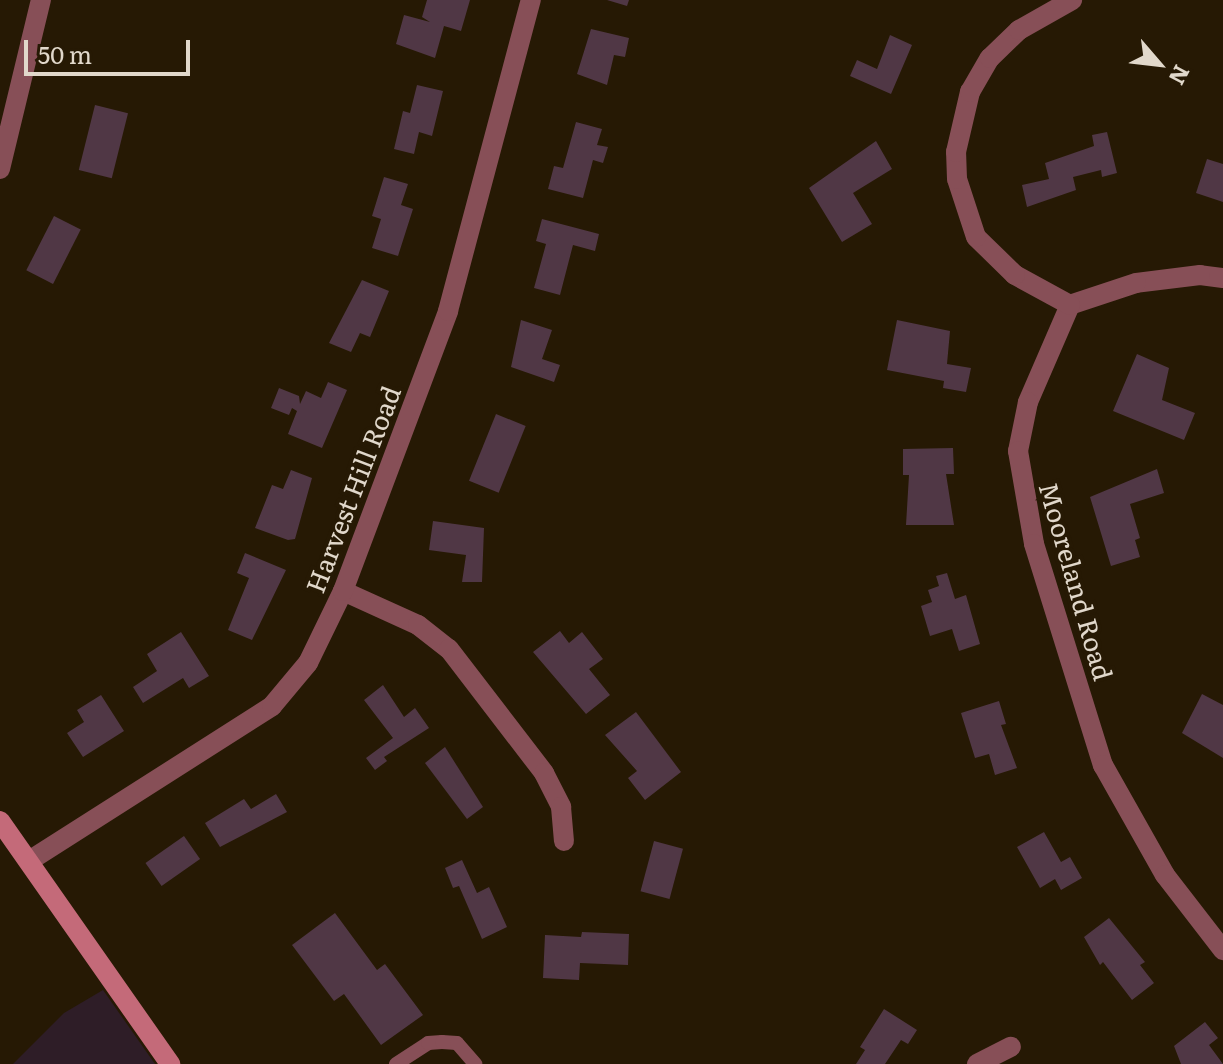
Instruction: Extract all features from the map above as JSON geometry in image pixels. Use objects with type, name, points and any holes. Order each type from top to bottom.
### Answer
[{"type":"main road","points":[[0,821],[170,1064]]},
{"type":"street","points":[[0,169],[41,0]]},
{"type":"street","name":"Harvest Hill Road","points":[[29,861],[272,706],[308,663],[343,591],[448,311],[531,0]]},
{"type":"street","points":[[1072,0],[1019,30],[990,58],[970,92],[956,152],[957,179],[976,237],[1015,275],[1070,305],[1136,283],[1200,275],[1223,278]]},
{"type":"street","name":"Mooreland Road","points":[[1070,305],[1028,402],[1018,451],[1034,544],[1103,765],[1165,875],[1223,950]]},
{"type":"street","points":[[343,591],[418,625],[449,649],[544,773],[561,807],[564,841]]},
{"type":"street","points":[[977,1064],[1011,1047]]},
{"type":"lane","points":[[396,1064],[428,1043],[442,1042],[457,1043],[475,1064]]},
{"type":"shaded area","points":[[103,990],[155,1064],[13,1064],[64,1013]]},
{"type":"building","points":[[427,0],[470,0],[461,31],[444,26],[435,58],[396,44],[404,15],[430,22],[422,17]]},
{"type":"building","points":[[607,0],[629,0],[627,6]]},
{"type":"building","points":[[591,29],[629,38],[625,57],[614,55],[607,85],[577,74]]},
{"type":"building","points":[[890,35],[912,45],[891,94],[850,76],[857,60],[877,69]]},
{"type":"building","points":[[417,85],[443,91],[432,136],[419,132],[414,154],[394,149],[403,111],[410,113]]},
{"type":"building","points":[[95,105],[128,113],[112,178],[79,170]]},
{"type":"building","points":[[576,122],[602,129],[597,145],[608,147],[603,163],[593,160],[583,198],[548,189],[554,166],[563,168]]},
{"type":"building","points":[[1107,132],[1117,173],[1102,177],[1101,170],[1073,177],[1076,190],[1027,207],[1022,185],[1049,179],[1045,163],[1094,146],[1092,135]]},
{"type":"building","points":[[876,141],[892,169],[853,193],[872,224],[842,242],[809,188]]},
{"type":"building","points":[[1207,159],[1223,164],[1223,202],[1196,193]]},
{"type":"building","points":[[384,177],[408,184],[401,205],[413,209],[398,256],[372,248],[381,219],[372,216]]},
{"type":"building","points":[[54,216],[81,230],[53,284],[26,270]]},
{"type":"building","points":[[542,219],[599,234],[595,251],[573,245],[560,295],[534,288],[546,244],[536,241]]},
{"type":"building","points":[[362,280],[389,291],[370,337],[360,333],[351,352],[329,343]]},
{"type":"building","points":[[521,320],[552,330],[542,359],[560,365],[554,382],[511,367]]},
{"type":"building","points":[[897,320],[950,331],[947,364],[971,368],[966,392],[943,388],[944,381],[887,370]]},
{"type":"building","points":[[1137,354],[1169,368],[1162,400],[1195,413],[1184,440],[1113,411]]},
{"type":"building","points":[[328,382],[347,390],[322,448],[288,434],[297,411],[292,408],[289,415],[271,408],[279,388],[299,396],[300,404],[306,391],[321,398]]},
{"type":"building","points":[[496,414],[526,426],[499,493],[469,481]]},
{"type":"building","points":[[953,448],[954,474],[946,474],[954,525],[906,525],[909,475],[903,475],[903,449]]},
{"type":"building","points":[[1157,469],[1164,493],[1130,504],[1140,538],[1135,540],[1140,557],[1111,566],[1090,497]]},
{"type":"building","points":[[291,470],[312,478],[295,539],[288,540],[255,528],[272,485],[283,489]]},
{"type":"building","points":[[433,521],[484,528],[482,582],[462,582],[466,555],[429,550]]},
{"type":"building","points":[[245,553],[286,570],[252,640],[228,630],[249,578],[237,573]]},
{"type":"building","points":[[947,573],[955,599],[966,595],[980,644],[959,651],[952,629],[930,636],[921,606],[932,602],[928,590],[939,586],[936,576]]},
{"type":"building","points":[[560,631],[569,643],[582,632],[603,659],[589,669],[610,695],[586,714],[533,652]]},
{"type":"building","points":[[181,632],[209,676],[189,688],[183,678],[143,703],[133,687],[157,671],[147,654]]},
{"type":"building","points":[[383,685],[404,717],[415,708],[429,728],[384,757],[387,761],[375,770],[366,758],[393,738],[364,700]]},
{"type":"building","points":[[1202,694],[1223,705],[1223,758],[1182,733]]},
{"type":"building","points":[[101,695],[124,731],[83,757],[67,733],[84,722],[77,710]]},
{"type":"building","points":[[999,701],[1006,724],[1001,725],[1017,768],[995,775],[989,754],[975,758],[961,713]]},
{"type":"building","points":[[636,712],[681,772],[645,800],[628,778],[637,771],[605,735]]},
{"type":"building","points":[[445,747],[483,807],[467,819],[425,763]]},
{"type":"building","points":[[276,794],[287,812],[220,847],[205,823],[244,799],[251,809]]},
{"type":"building","points":[[1044,832],[1061,862],[1070,857],[1082,878],[1061,890],[1055,879],[1040,888],[1017,847]]},
{"type":"building","points":[[184,836],[200,859],[162,886],[145,863]]},
{"type":"building","points":[[654,841],[683,849],[670,899],[641,891]]},
{"type":"building","points":[[462,860],[477,893],[489,887],[507,927],[482,939],[459,886],[453,888],[445,868]]},
{"type":"building","points":[[335,913],[377,970],[385,964],[423,1015],[381,1045],[344,994],[334,1001],[292,945]]},
{"type":"building","points":[[1109,918],[1145,962],[1140,965],[1154,983],[1132,1000],[1103,962],[1100,965],[1084,937]]},
{"type":"building","points":[[582,932],[629,934],[628,965],[580,963],[579,980],[543,978],[545,935],[581,937]]},
{"type":"building","points":[[884,1009],[917,1030],[908,1044],[901,1040],[885,1064],[856,1064],[865,1050],[860,1047]]},
{"type":"building","points":[[1205,1022],[1218,1038],[1209,1045],[1223,1064],[1181,1064],[1174,1046]]}]
